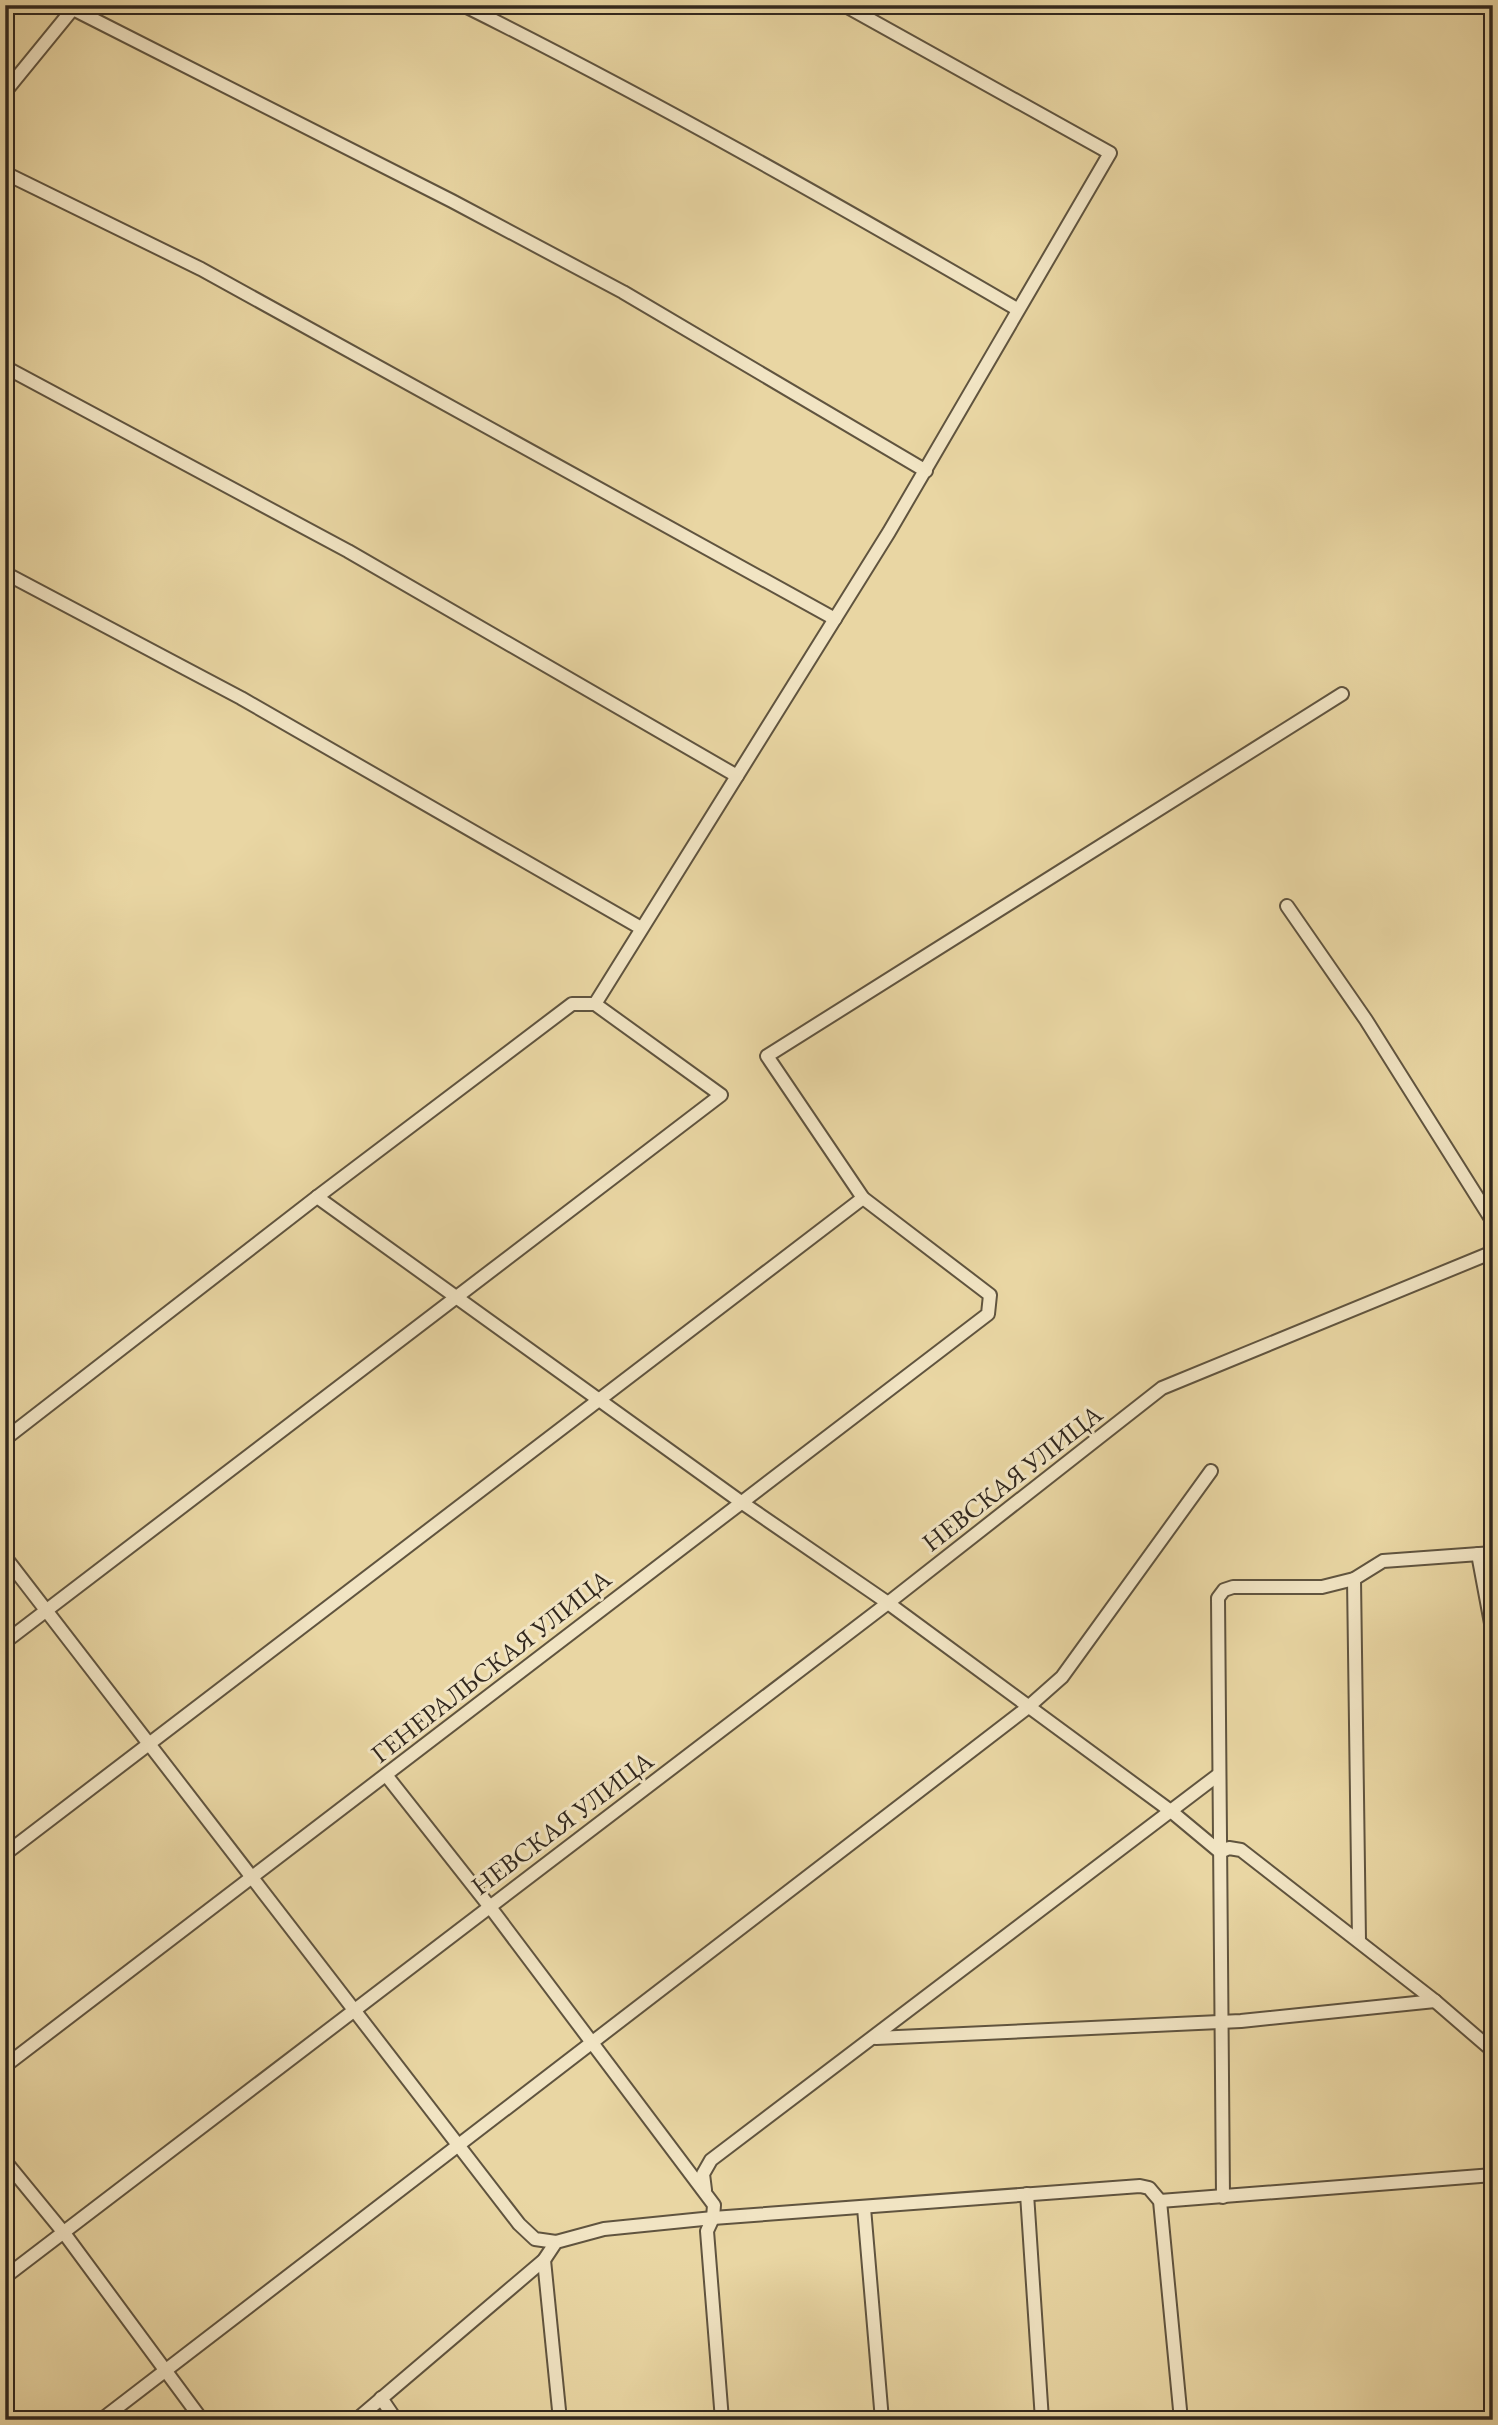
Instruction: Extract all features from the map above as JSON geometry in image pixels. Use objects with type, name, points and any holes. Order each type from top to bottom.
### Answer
[{"type":"street","points":[[463,5],[561,54],[791,179],[1017,309]]},
{"type":"street","points":[[595,1004],[926,471],[1017,309],[1110,153],[844,5]]},
{"type":"street","points":[[5,92],[75,7],[623,292],[926,471]]},
{"type":"street","points":[[5,173],[201,269],[835,619]]},
{"type":"street","points":[[5,367],[348,551],[737,776]]},
{"type":"street","points":[[5,573],[242,698],[641,928]]},
{"type":"street","points":[[5,1854],[863,1198],[767,1056],[1342,694]]},
{"type":"street","points":[[1287,906],[1366,1020],[1493,1222]]},
{"type":"street","points":[[5,1439],[317,1196],[572,1004],[595,1004],[721,1095],[5,1642]]},
{"type":"street","points":[[317,1196],[741,1502],[888,1603],[1027,1708],[1172,1812],[1220,1852]]},
{"type":"street","name":"ГЕНЕРАЛЬСКАЯ УЛИЦА","points":[[5,2066],[988,1314],[990,1295],[863,1198]]},
{"type":"street","name":"НЕВСКАЯ УЛИЦА","points":[[5,2277],[888,1603],[1146,1404],[1163,1388],[1493,1252]]},
{"type":"street","points":[[101,2420],[426,2166],[459,2146],[1027,1708],[1062,1677],[1211,1471]]},
{"type":"street","points":[[1223,2197],[1218,1598],[1224,1590],[1233,1587],[1322,1587],[1354,1579],[1383,1561],[1493,1553]]},
{"type":"street","points":[[1478,1554],[1493,1634]]},
{"type":"street","points":[[5,1557],[519,2224],[535,2239],[556,2242],[604,2229],[713,2218],[1140,2186],[1149,2188],[1160,2201],[1181,2420]]},
{"type":"street","points":[[1354,1579],[1359,1941]]},
{"type":"street","points":[[386,1775],[490,1907],[714,2205],[713,2218],[707,2231],[722,2420]]},
{"type":"street","points":[[705,2192],[703,2174],[712,2160],[876,2038],[1218,1775]]},
{"type":"street","points":[[1220,1852],[1228,1848],[1241,1850],[1435,2001],[1493,2051]]},
{"type":"street","points":[[876,2038],[1221,2019],[1241,2021],[1435,2001]]},
{"type":"street","points":[[5,2161],[64,2233],[202,2420]]},
{"type":"street","points":[[1160,2201],[1493,2175]]},
{"type":"street","points":[[1027,2194],[1042,2420]]},
{"type":"street","points":[[864,2208],[882,2420]]},
{"type":"street","points":[[355,2420],[544,2260],[556,2242]]},
{"type":"street","points":[[544,2260],[560,2420]]},
{"type":"street","points":[[381,2398],[396,2420]]}]
